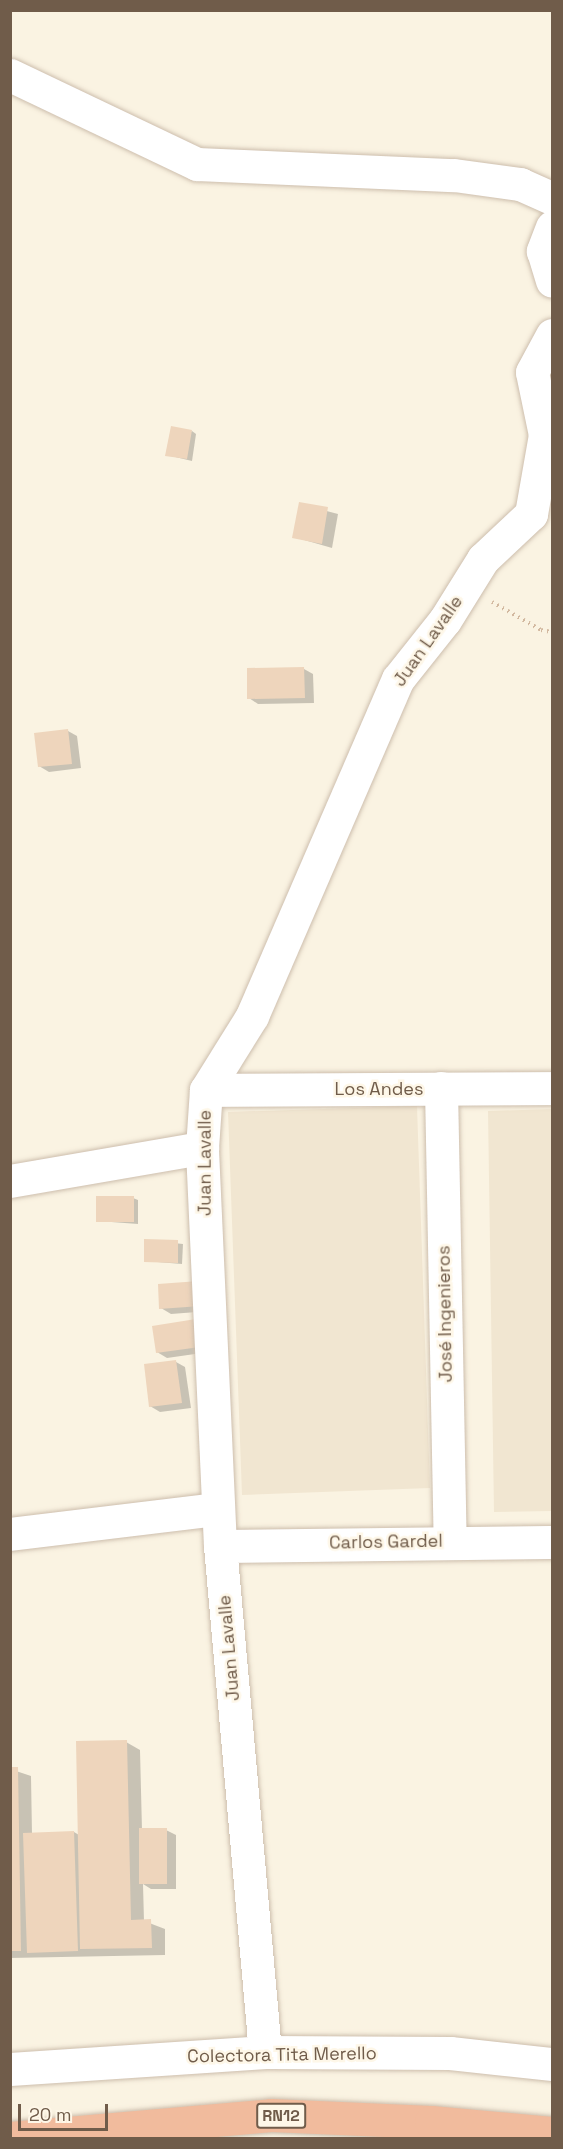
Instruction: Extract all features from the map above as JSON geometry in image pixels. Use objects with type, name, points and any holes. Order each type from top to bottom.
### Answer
[{"type":"highway","name":"RN12","points":[[10,2138],[271,2115],[431,2122],[552,2133]]},
{"type":"street","points":[[10,75],[197,164],[454,175],[520,184],[552,198]]},
{"type":"street","points":[[552,227],[543,251],[552,281]]},
{"type":"street","name":"Juan Lavalle","points":[[265,2052],[220,1546],[202,1148],[206,1090],[252,1016],[398,679],[483,559],[531,514],[545,435],[532,372],[552,335]]},
{"type":"street","name":"José Ingenieros","points":[[441,1088],[450,1540]]},
{"type":"street","name":"Los Andes","points":[[206,1090],[552,1088]]},
{"type":"street","points":[[10,1182],[202,1148]]},
{"type":"street","points":[[10,1534],[218,1509]]},
{"type":"street","name":"Carlos Gardel","points":[[220,1546],[450,1540],[552,1542]]},
{"type":"street","name":"Colectora Tita Merello","points":[[10,2069],[265,2052],[450,2053],[552,2064]]},
{"type":"path","points":[[465,587],[541,630],[552,632]]},
{"type":"shaded area","points":[[417,1106],[430,1488],[242,1495],[228,1112]]},
{"type":"shaded area","points":[[552,1109],[552,1511],[494,1512],[488,1111]]},
{"type":"building","points":[[171,426],[192,430],[187,459],[165,456]]},
{"type":"building","points":[[299,502],[328,507],[322,544],[292,538]]},
{"type":"building","points":[[304,667],[305,698],[247,699],[247,668]]},
{"type":"building","points":[[68,729],[72,764],[38,767],[34,733]]},
{"type":"building","points":[[96,1196],[134,1196],[134,1222],[96,1222]]},
{"type":"building","points":[[144,1239],[178,1240],[178,1263],[144,1262]]},
{"type":"building","points":[[199,1281],[201,1306],[159,1309],[158,1284]]},
{"type":"building","points":[[196,1319],[200,1347],[156,1353],[152,1326]]},
{"type":"building","points":[[176,1360],[182,1403],[149,1407],[144,1364]]},
{"type":"building","points":[[127,1740],[131,1920],[151,1919],[152,1948],[80,1949],[76,1741]]},
{"type":"building","points":[[10,1767],[18,1767],[21,1951],[10,1951]]},
{"type":"building","points":[[139,1828],[167,1828],[167,1884],[139,1884]]},
{"type":"building","points":[[74,1831],[78,1951],[27,1953],[23,1833]]}]
